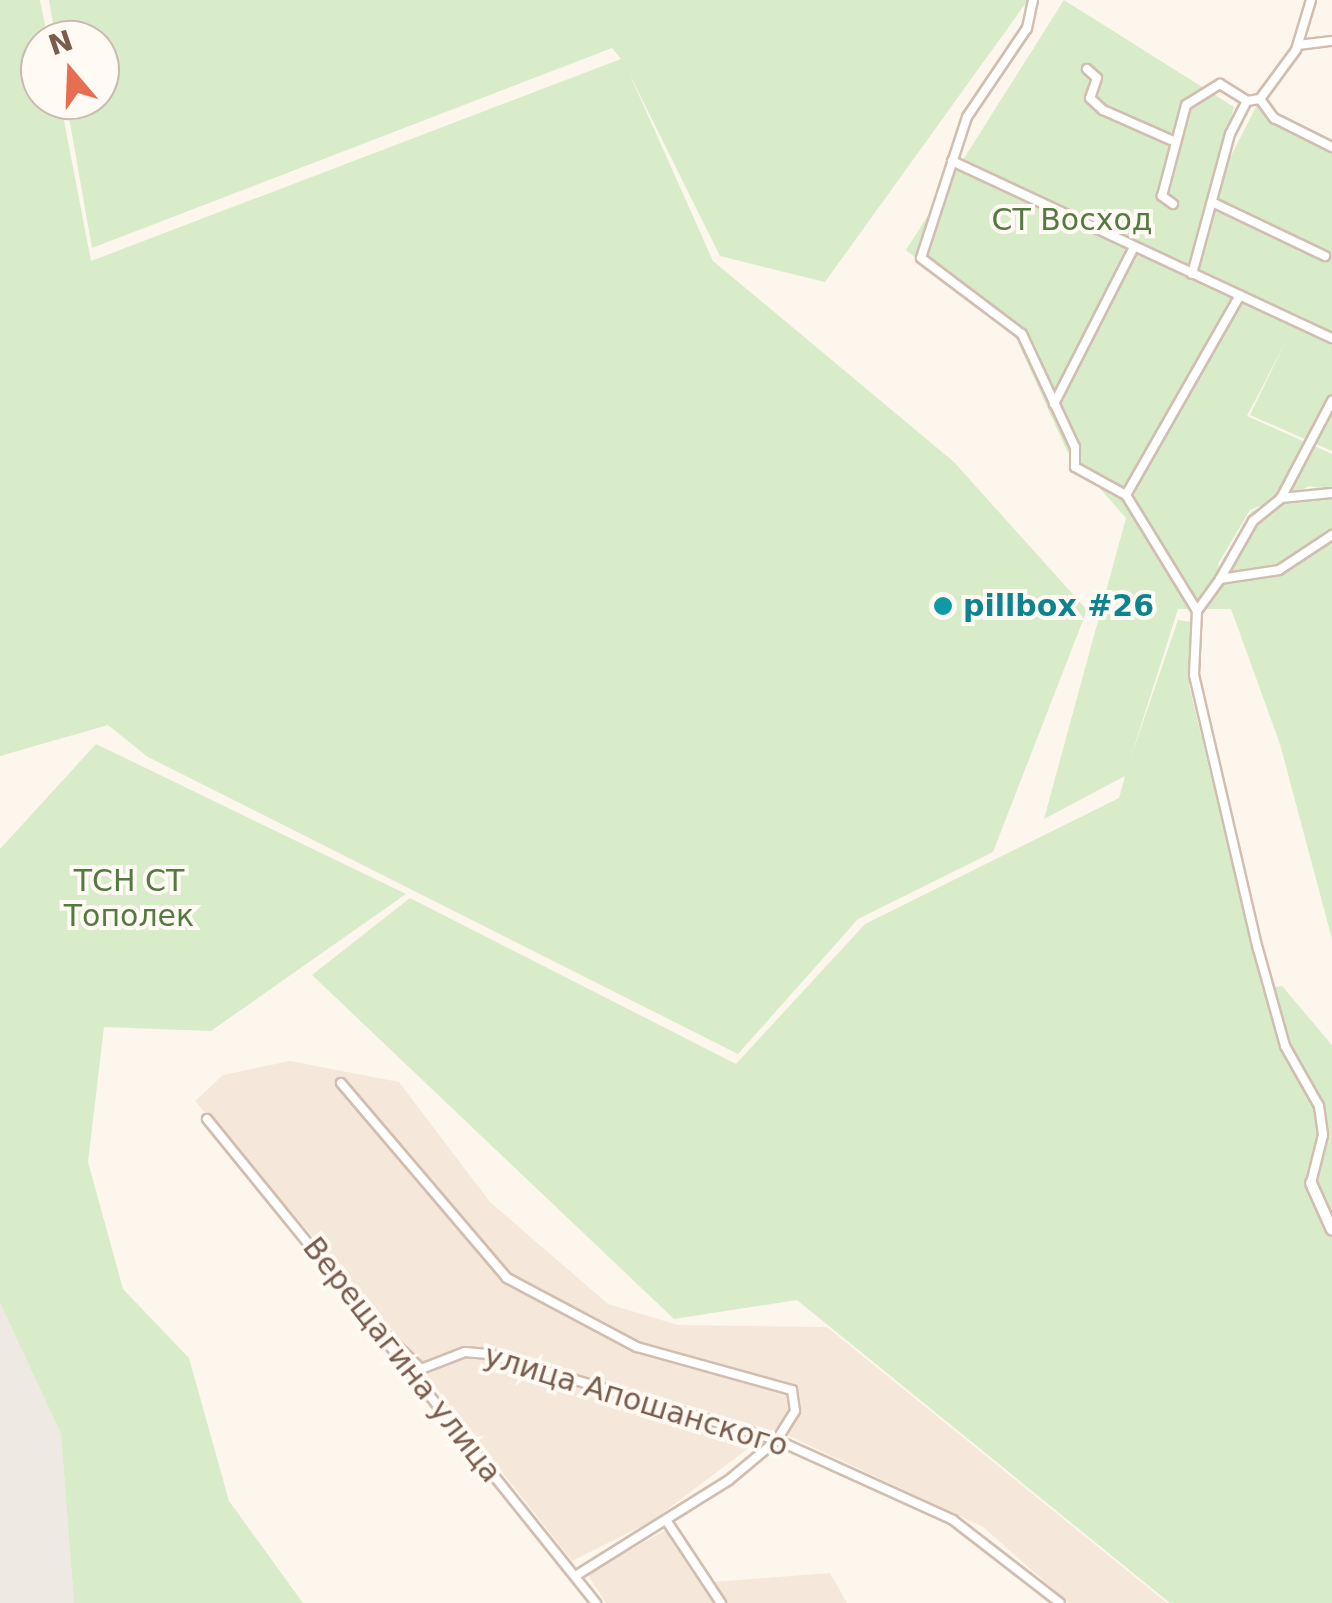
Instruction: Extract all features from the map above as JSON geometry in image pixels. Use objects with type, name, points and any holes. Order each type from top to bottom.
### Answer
[{"type":"street","points":[[1033,0],[952,162],[921,258],[1022,334],[1083,478],[1126,495],[1197,611]]},
{"type":"street","points":[[1173,204],[1162,196],[1170,140],[1202,88],[1220,84],[1247,101],[1260,98],[1298,45],[1311,0]]},
{"type":"street","points":[[1298,45],[1332,40]]},
{"type":"street","points":[[1087,69],[1098,78],[1090,98],[1103,110],[1170,140]]},
{"type":"street","points":[[1260,98],[1274,118],[1332,147]]},
{"type":"street","points":[[1192,274],[1247,101]]},
{"type":"street","points":[[952,162],[1332,338]]},
{"type":"street","points":[[1216,204],[1325,256]]},
{"type":"street","points":[[1054,404],[1133,249]]},
{"type":"street","points":[[1126,495],[1240,294]]},
{"type":"street","points":[[1332,401],[1281,498],[1253,521],[1197,611],[1194,675],[1285,1046],[1319,1106],[1324,1134],[1311,1183],[1332,1230]]},
{"type":"street","points":[[1281,498],[1332,492]]},
{"type":"street","points":[[1220,578],[1279,570],[1332,534]]},
{"type":"street","points":[[341,1084],[506,1278],[637,1347],[792,1390],[795,1411],[777,1440],[666,1520],[577,1574]]},
{"type":"street","name":"Верещагина улица","points":[[207,1118],[577,1574],[596,1603]]},
{"type":"street","name":"улица Апошанского","points":[[371,1322],[422,1370],[465,1352],[488,1354],[777,1440],[954,1520],[1060,1603]]},
{"type":"street","points":[[666,1520],[722,1603]]},
{"type":"shaded area","points":[[290,1061],[399,1082],[490,1202],[608,1304],[678,1325],[827,1327],[1167,1603],[1069,1603],[983,1527],[774,1429],[652,1521],[572,1561],[355,1285],[195,1101],[223,1075]]},
{"type":"shaded area","points":[[0,1303],[61,1434],[74,1603],[0,1603]]},
{"type":"shaded area","points":[[673,1526],[713,1582],[830,1573],[847,1603],[606,1603],[587,1574]]},
{"type":"green space","points":[[0,0],[40,0],[44,20],[20,20],[20,120],[64,120],[91,261],[621,59],[612,48],[92,248],[70,120],[120,120],[120,20],[52,20],[49,0],[1028,0],[825,282],[720,256],[629,73],[713,261],[954,462],[1087,610],[993,852],[858,919],[738,1054],[148,757],[108,725],[0,756]]},
{"type":"green space","name":"СТ Восход","points":[[1064,0],[1234,107],[1186,277],[1332,340],[1332,451],[1250,415],[1285,343],[1247,416],[1332,454],[1332,491],[1310,486],[1250,510],[1218,564],[1224,585],[1220,565],[1252,511],[1310,488],[1332,493],[1332,939],[1280,744],[1231,609],[1178,609],[1130,760],[1178,620],[1191,622],[1189,685],[1262,989],[1282,986],[1332,1045],[1332,1603],[1170,1603],[797,1300],[674,1319],[312,975],[410,898],[736,1064],[865,924],[1119,798],[1125,776],[1044,819],[1126,518],[1067,451],[1016,338],[906,250]]},
{"type":"green space","points":[[1259,101],[1332,150],[1332,337],[1189,276],[1212,193]]},
{"type":"green space","name":"ТСН СТ Тополек","points":[[96,744],[406,894],[211,1031],[104,1027],[88,1162],[123,1289],[189,1358],[229,1501],[303,1603],[74,1603],[61,1434],[0,1303],[0,849]]},
{"type":"place","name":"pillbox #26","points":[[943,606]]}]
